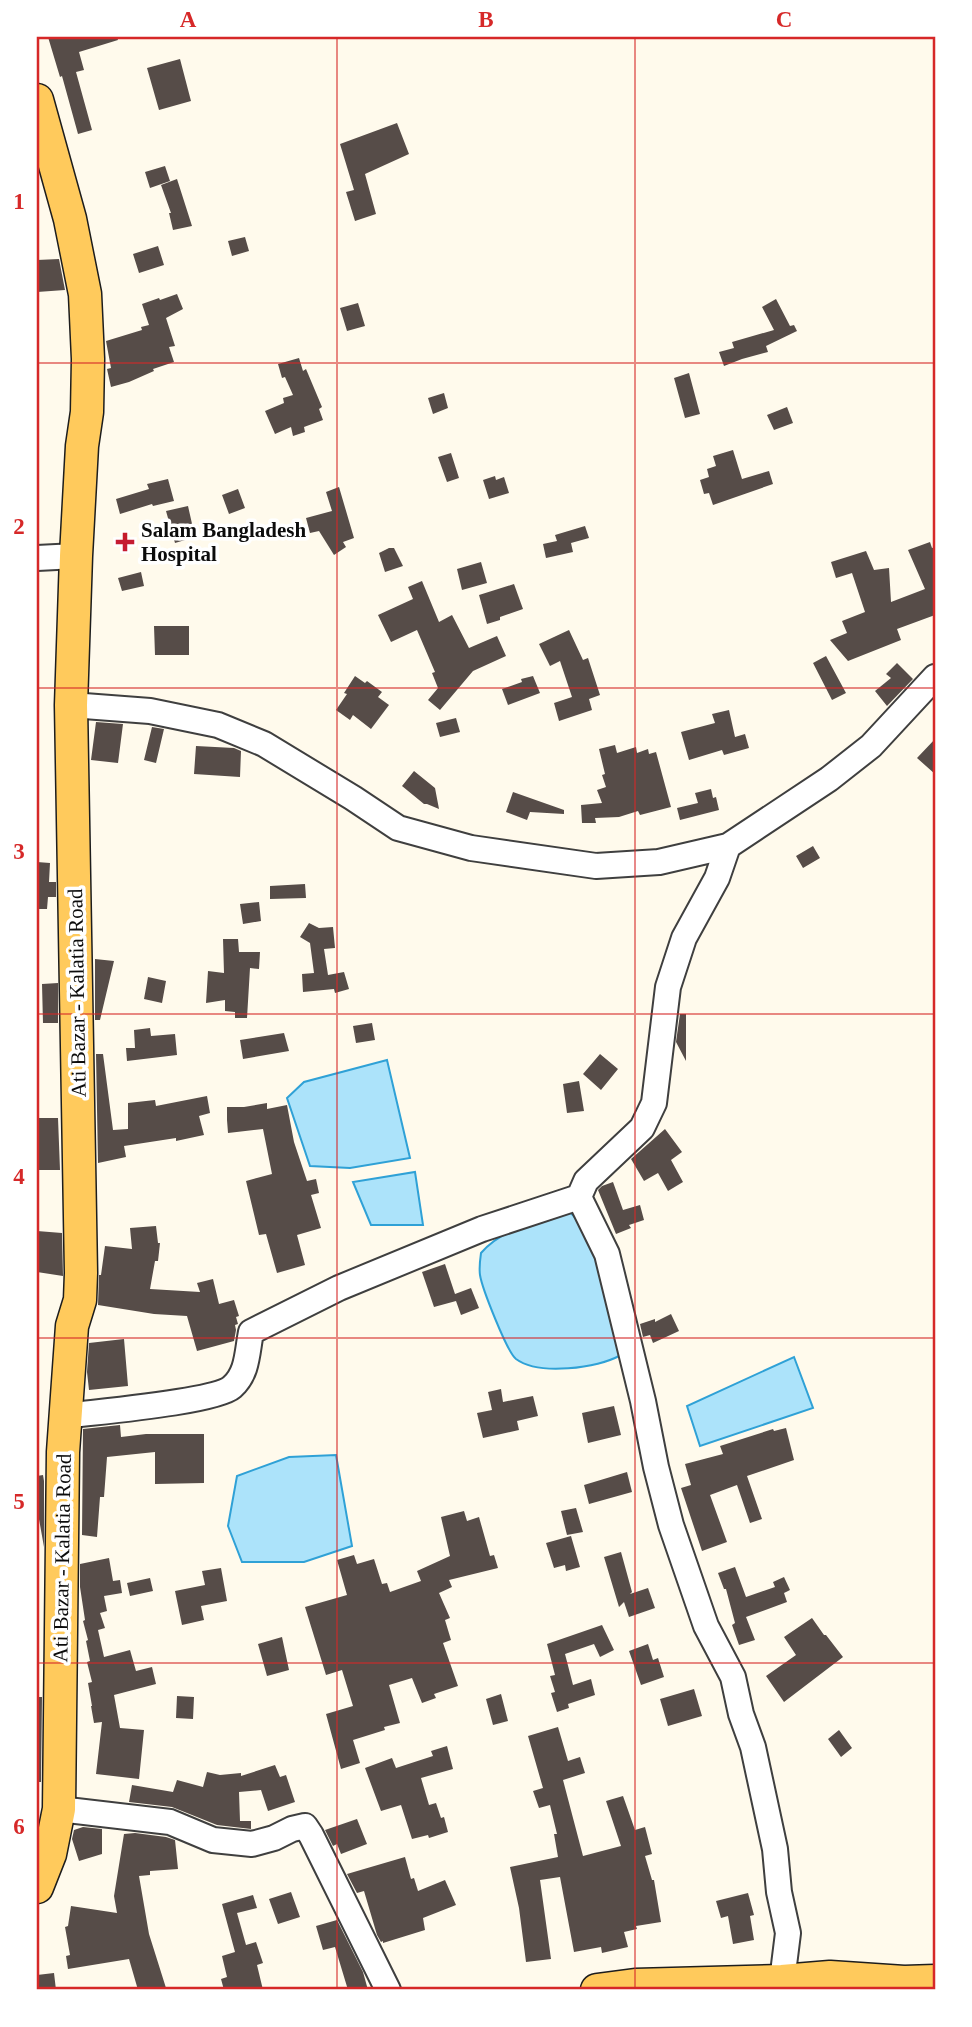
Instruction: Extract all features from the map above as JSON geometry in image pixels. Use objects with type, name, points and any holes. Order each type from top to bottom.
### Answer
[{"type":"main road","name":"Ati Bazar - Kalatia Road","points":[[37,100],[70,219],[85,294],[88,382],[76,556],[71,705],[81,1273],[80,1300],[72,1326],[63,1452],[59,1809],[50,1854],[37,1887]]},
{"type":"main road","points":[[597,1990],[635,1984],[782,1981],[830,1977],[904,1982],[935,1981]]},
{"type":"street","points":[[37,558],[76,556]]},
{"type":"street","points":[[71,705],[150,711],[218,725],[264,744],[398,828],[471,848],[596,866],[659,862],[728,846],[829,779],[871,746],[935,677]]},
{"type":"street","points":[[65,1416],[184,1401],[230,1389],[245,1372],[251,1332],[351,1283],[482,1229],[579,1197],[586,1181],[642,1128],[654,1104],[668,987],[684,938],[717,878],[728,846]]},
{"type":"street","points":[[579,1197],[607,1254],[671,1525],[706,1626],[733,1677],[741,1714],[753,1747],[775,1849],[779,1892],[788,1933],[782,1981]]},
{"type":"street","points":[[59,1809],[170,1822],[213,1840],[252,1844],[304,1826],[311,1835],[388,1990]]},
{"type":"water","points":[[387,1060],[410,1158],[350,1168],[310,1166],[287,1098],[304,1082]]},
{"type":"water","points":[[415,1172],[423,1225],[371,1225],[353,1182]]},
{"type":"water","points":[[570,1212],[581,1225],[597,1260],[621,1355],[598,1364],[568,1368],[553,1369],[526,1364],[512,1354],[495,1319],[482,1282],[481,1253],[511,1231]]},
{"type":"water","points":[[794,1357],[813,1408],[700,1446],[687,1406]]},
{"type":"water","points":[[336,1455],[352,1546],[304,1562],[242,1562],[228,1526],[237,1476],[289,1457]]},
{"type":"building","points":[[48,37],[117,37],[118,40],[79,52],[84,70],[76,72],[92,130],[78,134]]},
{"type":"building","points":[[180,59],[191,101],[159,110],[147,68]]},
{"type":"building","points":[[397,123],[409,154],[365,174],[376,214],[355,221],[346,192],[354,190],[340,144]]},
{"type":"building","points":[[165,166],[170,181],[150,188],[145,172]]},
{"type":"building","points":[[177,179],[192,226],[173,230],[171,213],[161,185]]},
{"type":"building","points":[[245,237],[249,251],[232,256],[228,241]]},
{"type":"building","points":[[158,246],[164,265],[139,273],[133,254]]},
{"type":"building","points":[[59,259],[65,290],[37,292],[37,260]]},
{"type":"building","points":[[177,294],[183,309],[166,318],[175,346],[169,347],[174,362],[111,387],[106,341],[142,330],[141,327],[149,325],[142,304]]},
{"type":"building","points":[[776,299],[790,326],[794,325],[797,331],[766,346],[768,352],[724,366],[719,352],[734,348],[732,342],[774,330],[762,307]]},
{"type":"building","points":[[358,303],[365,326],[347,331],[340,308]]},
{"type":"building","points":[[299,358],[322,407],[319,409],[323,420],[304,427],[305,432],[293,436],[291,427],[275,434],[265,411],[284,403],[283,398],[293,395],[285,377],[282,378],[278,364]]},
{"type":"building","points":[[689,373],[700,414],[685,418],[674,378]]},
{"type":"building","points":[[444,393],[448,408],[433,414],[428,398]]},
{"type":"building","points":[[787,407],[793,423],[774,430],[767,415]]},
{"type":"building","points":[[733,450],[742,479],[769,471],[773,484],[713,505],[709,493],[704,494],[700,480],[709,477],[707,469],[716,466],[713,456]]},
{"type":"building","points":[[451,453],[459,478],[447,482],[438,457]]},
{"type":"building","points":[[495,476],[496,480],[504,477],[509,493],[489,499],[483,480]]},
{"type":"building","points":[[168,479],[174,501],[153,506],[152,504],[120,514],[116,499],[149,489],[147,484]]},
{"type":"building","points":[[339,487],[354,538],[343,542],[346,547],[334,555],[319,531],[310,533],[306,518],[332,511],[326,492]]},
{"type":"building","points":[[238,489],[245,508],[229,514],[222,495]]},
{"type":"building","points":[[188,506],[195,537],[175,543],[166,511]]},
{"type":"building","points":[[585,526],[589,538],[571,543],[573,552],[546,558],[543,544],[557,541],[555,535]]},
{"type":"building","points":[[930,542],[932,548],[935,547],[935,615],[897,629],[901,640],[848,661],[830,640],[847,633],[842,621],[865,612],[852,573],[836,578],[831,562],[866,551],[874,570],[889,568],[891,602],[925,589],[908,550]]},
{"type":"building","points":[[394,548],[403,566],[385,572],[379,553]]},
{"type":"building","points":[[481,562],[487,583],[462,590],[457,569]]},
{"type":"building","points":[[141,572],[144,586],[122,591],[118,578]]},
{"type":"building","points":[[422,581],[439,622],[452,615],[469,648],[497,636],[506,656],[473,671],[440,710],[428,700],[438,688],[432,673],[435,672],[417,630],[391,642],[378,615],[413,599],[408,587]]},
{"type":"building","points":[[514,584],[523,609],[487,624],[479,595]]},
{"type":"building","points":[[154,626],[189,626],[189,655],[155,655]]},
{"type":"building","points":[[569,630],[583,660],[588,658],[600,695],[589,699],[592,710],[559,721],[554,703],[572,697],[560,661],[550,666],[539,644]]},
{"type":"building","points":[[826,656],[846,693],[832,700],[813,663]]},
{"type":"building","points":[[897,663],[913,679],[887,706],[875,691],[891,678],[886,674]]},
{"type":"building","points":[[355,676],[382,692],[378,697],[389,705],[371,729],[353,715],[350,720],[336,710]]},
{"type":"building","points":[[533,676],[540,693],[508,705],[502,689]]},
{"type":"building","points":[[729,710],[735,737],[745,734],[749,748],[724,755],[722,750],[689,760],[681,732],[715,723],[712,714]]},
{"type":"building","points":[[456,718],[460,732],[440,737],[436,723]]},
{"type":"building","points":[[96,722],[123,724],[118,763],[91,760]]},
{"type":"building","points":[[152,727],[164,729],[156,763],[144,760]]},
{"type":"building","points":[[935,739],[935,774],[917,758]]},
{"type":"building","points":[[615,745],[617,753],[636,747],[637,753],[648,749],[649,754],[656,752],[671,807],[640,815],[638,811],[619,817],[595,818],[596,823],[582,823],[581,805],[602,803],[597,790],[606,787],[599,749]]},
{"type":"building","points":[[196,746],[234,748],[241,751],[240,777],[194,774]]},
{"type":"building","points":[[414,771],[435,788],[439,809],[424,804],[402,786]]},
{"type":"building","points":[[711,789],[719,810],[680,820],[677,808],[698,803],[695,793]]},
{"type":"building","points":[[513,792],[564,810],[564,814],[530,812],[527,820],[506,812]]},
{"type":"building","points":[[813,846],[820,858],[803,868],[796,856]]},
{"type":"building","points":[[37,862],[50,863],[49,882],[56,882],[56,897],[48,897],[47,909],[37,909]]},
{"type":"building","points":[[305,884],[306,898],[270,899],[270,886]]},
{"type":"building","points":[[259,902],[261,921],[243,924],[240,904]]},
{"type":"building","points":[[309,923],[319,928],[333,927],[335,948],[324,949],[328,975],[344,972],[349,989],[335,993],[334,989],[303,992],[302,974],[314,973],[310,943],[300,937]]},
{"type":"building","points":[[223,939],[238,939],[239,952],[260,952],[259,969],[250,968],[247,1018],[235,1018],[235,1012],[225,1011],[225,1000],[206,1003],[208,971],[224,973]]},
{"type":"building","points":[[95,959],[114,961],[100,1020],[95,1020]]},
{"type":"building","points":[[148,977],[166,981],[162,1003],[144,999]]},
{"type":"building","points":[[58,983],[58,1023],[43,1023],[42,984]]},
{"type":"building","points":[[680,1014],[686,1014],[686,1061],[676,1042]]},
{"type":"building","points":[[372,1023],[375,1040],[356,1043],[353,1026]]},
{"type":"building","points":[[150,1028],[151,1036],[175,1034],[177,1055],[127,1061],[126,1048],[135,1048],[134,1030]]},
{"type":"building","points":[[284,1033],[289,1051],[243,1059],[240,1040]]},
{"type":"building","points":[[96,1054],[103,1054],[113,1130],[128,1129],[128,1103],[155,1100],[156,1106],[207,1096],[210,1113],[199,1116],[204,1135],[176,1141],[176,1138],[124,1146],[126,1157],[98,1163]]},
{"type":"building","points":[[600,1054],[618,1069],[601,1090],[583,1074]]},
{"type":"building","points":[[579,1081],[584,1111],[567,1113],[563,1084]]},
{"type":"building","points":[[267,1103],[267,1109],[287,1105],[294,1142],[307,1181],[316,1179],[319,1193],[311,1195],[321,1228],[297,1235],[305,1265],[277,1273],[266,1234],[259,1235],[246,1181],[272,1174],[263,1129],[228,1133],[227,1120],[227,1107]]},
{"type":"building","points":[[37,1118],[58,1118],[60,1170],[37,1170]]},
{"type":"building","points":[[665,1129],[682,1152],[671,1160],[683,1182],[668,1191],[658,1173],[644,1181],[631,1159]]},
{"type":"building","points":[[613,1182],[623,1210],[640,1205],[644,1220],[629,1225],[631,1228],[616,1234],[598,1190]]},
{"type":"building","points":[[156,1226],[160,1243],[150,1289],[200,1292],[197,1283],[213,1279],[219,1304],[234,1300],[239,1316],[236,1317],[238,1324],[235,1325],[234,1341],[197,1351],[187,1316],[98,1305],[99,1275],[105,1246],[132,1249],[130,1228]]},
{"type":"building","points":[[37,1231],[62,1233],[63,1276],[37,1272]]},
{"type":"building","points":[[445,1264],[455,1294],[471,1288],[479,1308],[461,1315],[456,1301],[434,1307],[422,1272]]},
{"type":"building","points":[[671,1314],[679,1331],[653,1343],[650,1335],[643,1337],[640,1324],[655,1319],[655,1322]]},
{"type":"building","points":[[124,1339],[128,1386],[89,1390],[89,1343]]},
{"type":"building","points":[[501,1389],[503,1402],[533,1396],[538,1416],[517,1421],[519,1430],[483,1438],[477,1413],[492,1410],[488,1392]]},
{"type":"building","points":[[614,1406],[621,1435],[588,1443],[582,1413]]},
{"type":"building","points":[[120,1425],[121,1437],[204,1434],[204,1483],[155,1484],[155,1452],[107,1457],[97,1537],[82,1535],[83,1429]]},
{"type":"building","points":[[786,1428],[794,1460],[747,1476],[762,1519],[750,1523],[737,1485],[710,1495],[727,1542],[702,1551],[681,1488],[691,1485],[685,1464],[723,1454],[720,1446],[773,1429]]},
{"type":"building","points":[[627,1472],[632,1492],[589,1504],[584,1485]]},
{"type":"building","points":[[43,1475],[44,1547],[37,1508],[37,1476]]},
{"type":"building","points":[[576,1508],[583,1532],[567,1535],[561,1511]]},
{"type":"building","points":[[464,1511],[467,1521],[479,1517],[490,1556],[494,1555],[498,1568],[449,1580],[452,1587],[439,1593],[450,1618],[445,1620],[451,1640],[443,1643],[458,1686],[434,1694],[436,1698],[422,1703],[412,1678],[389,1685],[400,1723],[353,1740],[360,1763],[341,1769],[326,1714],[353,1706],[342,1670],[326,1675],[305,1607],[347,1595],[337,1560],[354,1555],[357,1564],[374,1559],[382,1584],[387,1583],[390,1592],[421,1581],[417,1571],[450,1556],[441,1517]]},
{"type":"building","points":[[571,1536],[580,1567],[566,1571],[565,1565],[554,1568],[546,1543]]},
{"type":"building","points":[[621,1552],[632,1592],[630,1594],[648,1588],[655,1608],[629,1617],[624,1602],[619,1607],[604,1557]]},
{"type":"building","points":[[109,1558],[113,1581],[120,1580],[122,1593],[104,1596],[107,1611],[100,1613],[105,1628],[98,1630],[104,1657],[130,1650],[136,1671],[152,1667],[156,1684],[114,1695],[120,1728],[144,1730],[139,1779],[96,1774],[102,1722],[94,1723],[91,1706],[88,1683],[92,1682],[87,1662],[90,1661],[83,1621],[80,1564]]},
{"type":"building","points":[[735,1567],[746,1597],[775,1587],[773,1582],[784,1577],[790,1590],[784,1593],[787,1602],[746,1617],[755,1640],[739,1645],[732,1625],[735,1623],[726,1589],[718,1573]]},
{"type":"building","points":[[221,1568],[227,1601],[201,1606],[204,1620],[182,1625],[175,1591],[205,1585],[202,1571]]},
{"type":"building","points":[[150,1578],[153,1591],[130,1596],[127,1583]]},
{"type":"building","points":[[812,1618],[843,1657],[784,1702],[766,1676],[796,1655],[784,1637]]},
{"type":"building","points":[[602,1625],[614,1650],[600,1657],[594,1644],[565,1654],[573,1685],[591,1679],[595,1695],[568,1704],[569,1708],[557,1712],[551,1693],[555,1692],[550,1676],[555,1675],[547,1644]]},
{"type":"building","points":[[282,1637],[289,1670],[267,1676],[258,1644]]},
{"type":"building","points":[[648,1644],[653,1660],[658,1658],[664,1677],[641,1685],[629,1651]]},
{"type":"building","points":[[694,1689],[702,1716],[668,1726],[660,1699]]},
{"type":"building","points":[[501,1694],[508,1721],[493,1725],[486,1699]]},
{"type":"building","points":[[177,1696],[194,1697],[193,1719],[176,1718]]},
{"type":"building","points":[[37,1697],[42,1697],[41,1782],[37,1782]]},
{"type":"building","points":[[558,1727],[568,1761],[580,1757],[585,1773],[563,1780],[583,1856],[621,1846],[606,1801],[623,1796],[635,1830],[645,1827],[652,1854],[645,1856],[654,1880],[661,1922],[636,1926],[637,1929],[624,1932],[628,1947],[602,1953],[601,1947],[574,1952],[560,1877],[540,1880],[551,1959],[526,1962],[510,1867],[558,1857],[554,1834],[557,1834],[550,1805],[539,1808],[533,1791],[543,1788],[528,1736]]},
{"type":"building","points":[[839,1730],[852,1748],[841,1757],[828,1739]]},
{"type":"building","points":[[447,1746],[453,1769],[421,1778],[429,1805],[436,1803],[448,1832],[429,1838],[428,1835],[412,1839],[401,1805],[381,1811],[365,1768],[392,1758],[396,1768],[433,1756],[431,1751]]},
{"type":"building","points":[[275,1765],[280,1777],[286,1775],[295,1802],[268,1811],[261,1790],[239,1792],[240,1821],[251,1821],[251,1829],[217,1825],[172,1807],[129,1802],[132,1785],[173,1792],[177,1780],[203,1787],[207,1772],[220,1775],[241,1773],[241,1776]]},
{"type":"building","points":[[357,1819],[367,1844],[341,1854],[337,1844],[333,1846],[325,1830]]},
{"type":"building","points":[[83,1827],[102,1829],[102,1854],[79,1861],[72,1839],[74,1830]]},
{"type":"building","points":[[135,1833],[175,1840],[178,1869],[150,1871],[150,1875],[139,1876],[149,1934],[166,1988],[159,1990],[138,1990],[129,1959],[68,1969],[66,1956],[70,1955],[65,1927],[68,1926],[71,1906],[117,1913],[114,1896],[124,1834]]},
{"type":"building","points":[[405,1857],[411,1879],[414,1878],[418,1891],[445,1880],[456,1905],[423,1918],[425,1930],[383,1943],[377,1935],[364,1891],[357,1893],[347,1874]]},
{"type":"building","points":[[291,1892],[300,1917],[278,1924],[269,1899]]},
{"type":"building","points":[[748,1893],[754,1915],[750,1916],[754,1940],[733,1944],[728,1916],[721,1918],[716,1901]]},
{"type":"building","points":[[253,1895],[257,1908],[237,1913],[246,1945],[256,1942],[263,1963],[257,1965],[263,1990],[224,1990],[221,1979],[227,1977],[222,1956],[235,1952],[222,1904]]},
{"type":"building","points":[[337,1920],[363,1972],[368,1990],[348,1990],[335,1947],[323,1950],[316,1926]]},
{"type":"building","points":[[54,1973],[56,1990],[39,1990],[37,1975]]},
{"type":"place","name":"Salam Bangladesh Hospital","points":[[125,542]]}]
